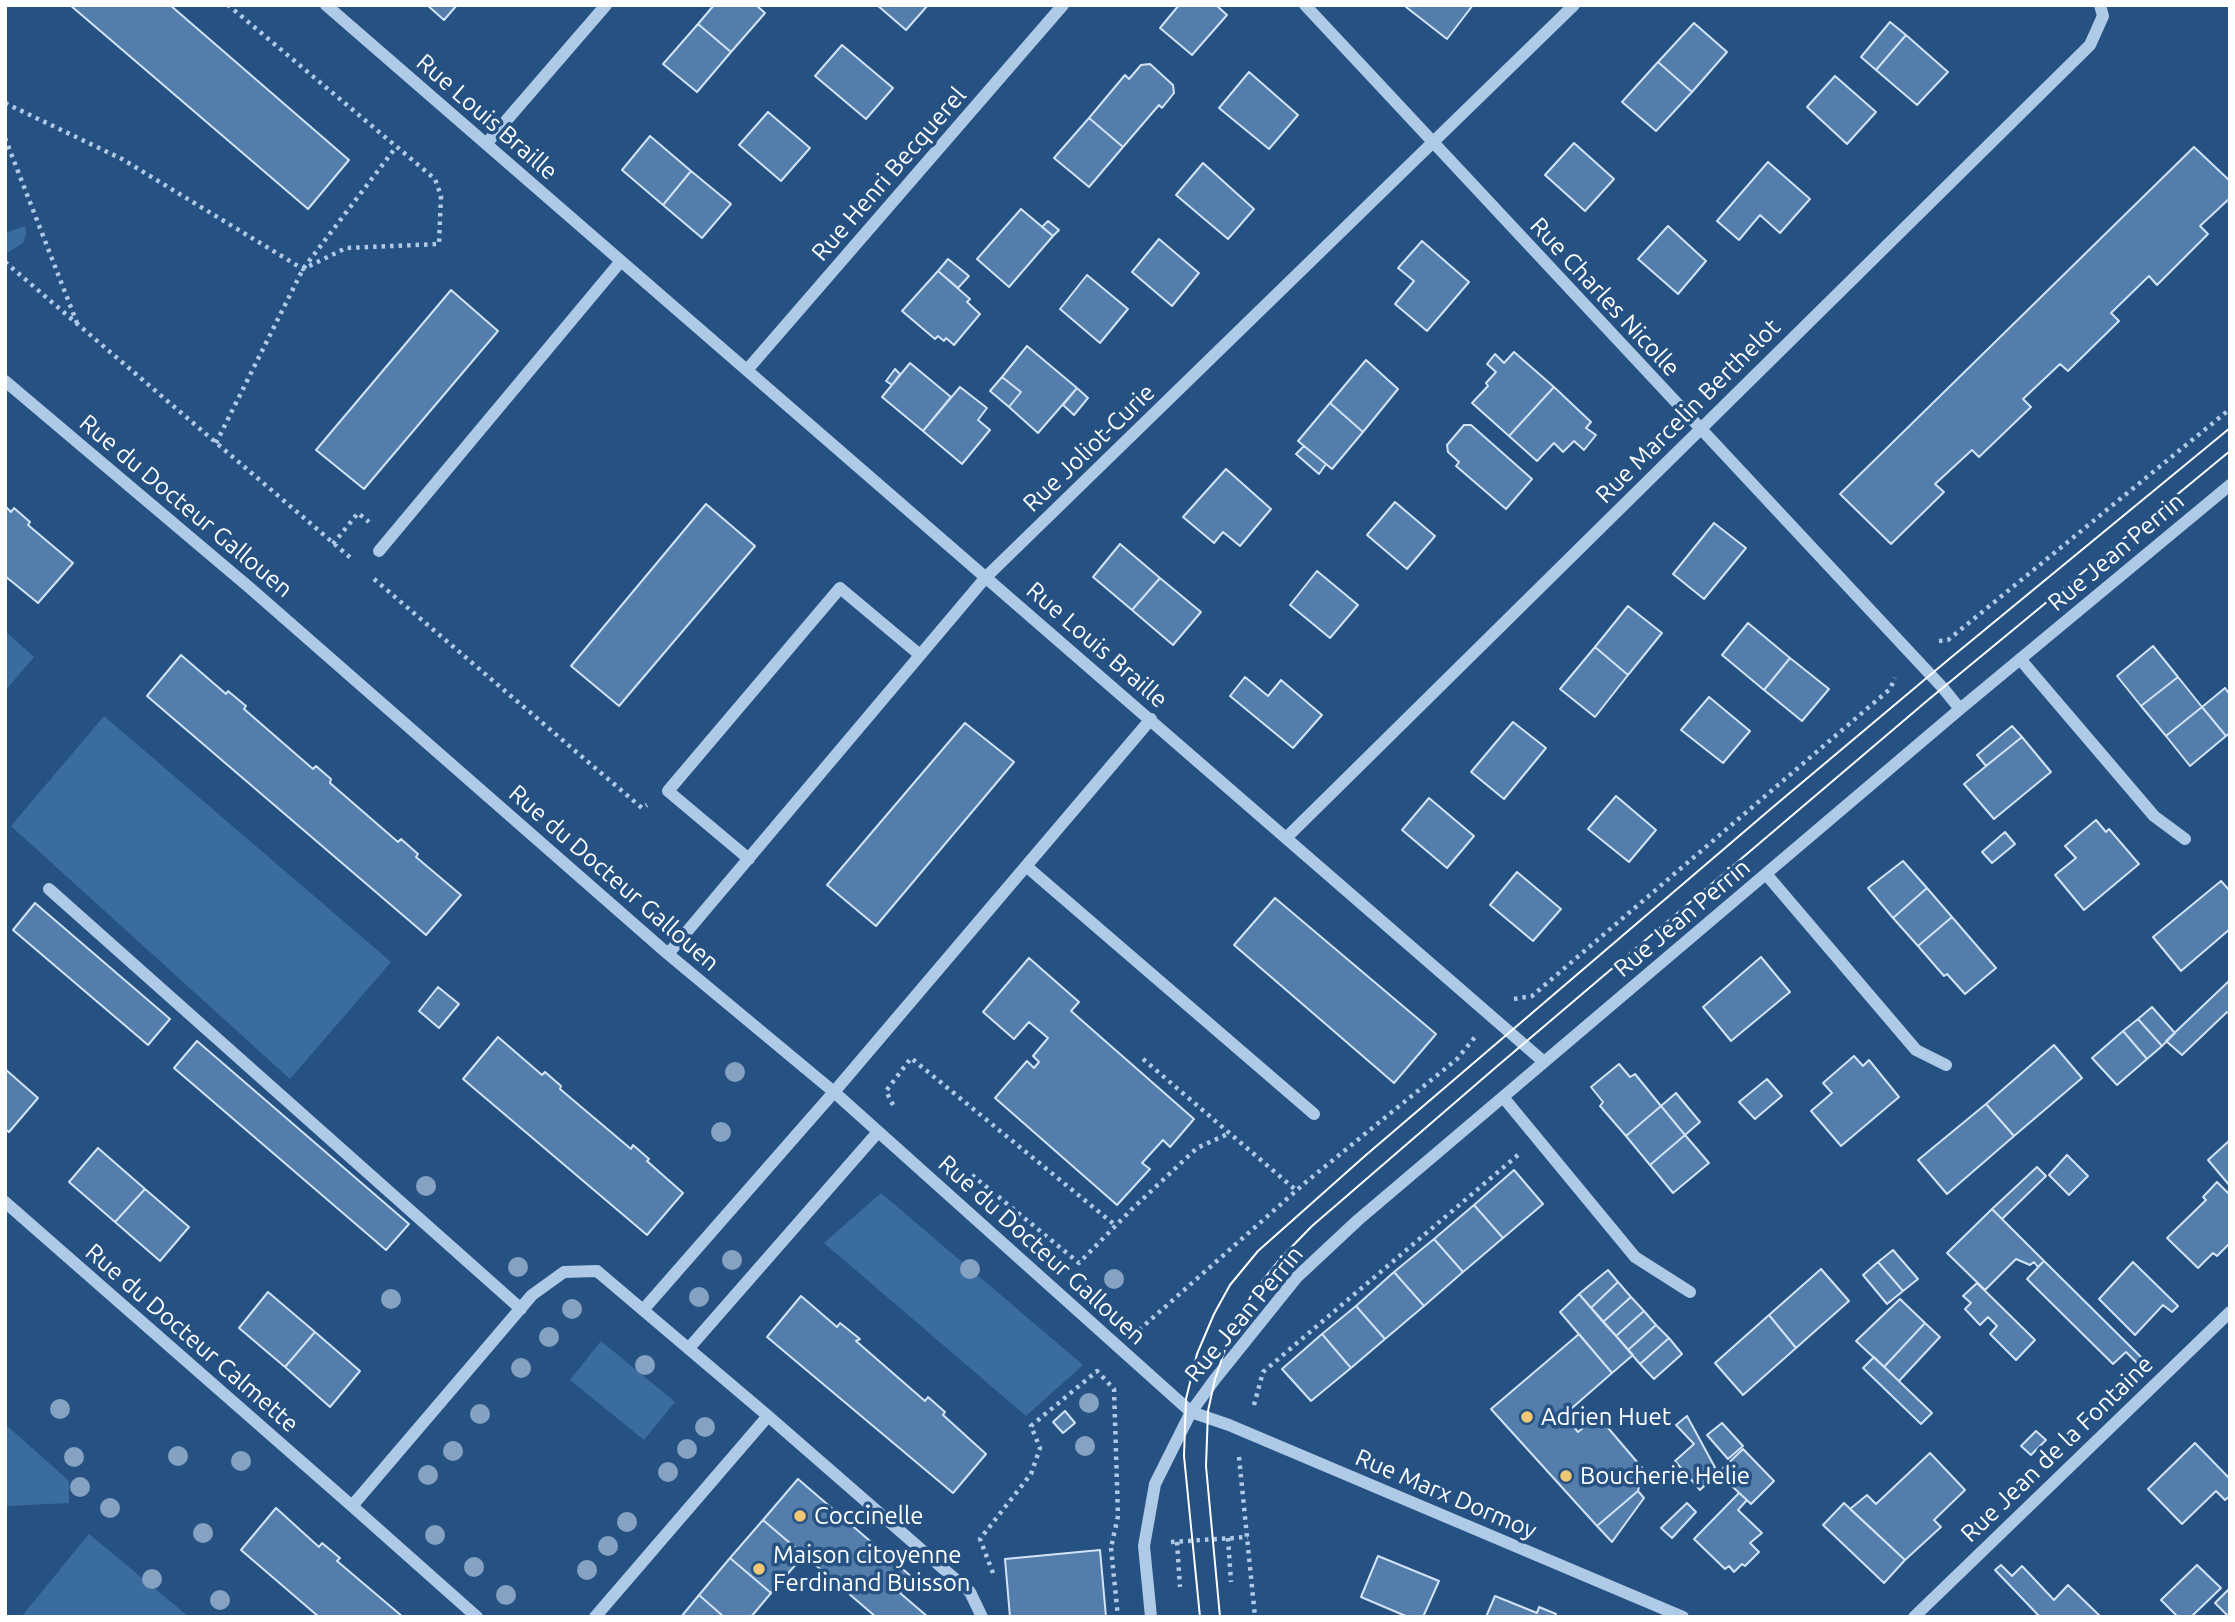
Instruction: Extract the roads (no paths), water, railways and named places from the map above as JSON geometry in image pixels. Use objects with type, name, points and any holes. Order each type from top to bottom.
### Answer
[{"type":"street","name":"Rue Louis Braille","points":[[326,5],[1544,1062]]},
{"type":"street","points":[[486,145],[606,5]]},
{"type":"street","name":"Rue Henri Becquerel","points":[[747,370],[1063,5]]},
{"type":"street","name":"Rue Charles Nicolle","points":[[1305,5],[1960,709]]},
{"type":"street","name":"Rue Joliot-Curie","points":[[668,954],[986,576],[1574,5]]},
{"type":"street","name":"Rue Marcelin Berthelot","points":[[1287,837],[2090,45],[2103,16],[2101,5]]},
{"type":"street","points":[[379,551],[621,261]]},
{"type":"street","name":"Rue du Docteur Gallouen","points":[[5,381],[250,588],[668,954],[834,1092],[1191,1412]]},
{"type":"street","name":"Rue Jean Perrin","points":[[1151,1617],[1144,1546],[1155,1484],[1191,1412],[1214,1379],[1297,1278],[1358,1220],[1960,709],[2230,485]]},
{"type":"street","points":[[749,859],[668,791],[839,588],[920,655]]},
{"type":"street","points":[[2020,659],[2154,816],[2185,839]]},
{"type":"street","points":[[643,1310],[834,1092],[1151,719]]},
{"type":"street","points":[[1026,866],[1314,1114]]},
{"type":"street","points":[[1766,874],[1916,1050],[1946,1065]]},
{"type":"street","points":[[49,889],[522,1309]]},
{"type":"street","points":[[1503,1097],[1635,1257],[1690,1293]]},
{"type":"street","points":[[688,1348],[878,1132]]},
{"type":"street","name":"Rue du Docteur Calmette","points":[[5,1202],[477,1617]]},
{"type":"street","points":[[352,1506],[532,1295],[564,1272],[597,1271],[970,1592],[982,1617]]},
{"type":"street","name":"Rue Jean de la Fontaine","points":[[1914,1617],[2230,1312]]},
{"type":"street","name":"Rue Marx Dormoy","points":[[1191,1412],[1683,1617]]},
{"type":"street","points":[[595,1617],[768,1416]]},
{"type":"tram line","points":[[1200,1617],[1184,1456],[1186,1399],[1197,1354],[1214,1314],[1230,1285],[1258,1251],[1366,1155],[1773,807],[2230,428]]},
{"type":"tram line","points":[[1220,1617],[1206,1466],[1208,1411],[1215,1379],[1229,1338],[1252,1294],[1279,1260],[1312,1226],[1495,1068],[1928,700],[2230,451]]},
{"type":"place","name":"Adrien Huet","points":[[1527,1417]]},
{"type":"place","name":"Boucherie Helie","points":[[1566,1476]]},
{"type":"place","name":"Coccinelle","points":[[800,1516]]},
{"type":"place","name":"Maison citoyenne Ferdinand Buisson","points":[[759,1569]]}]
